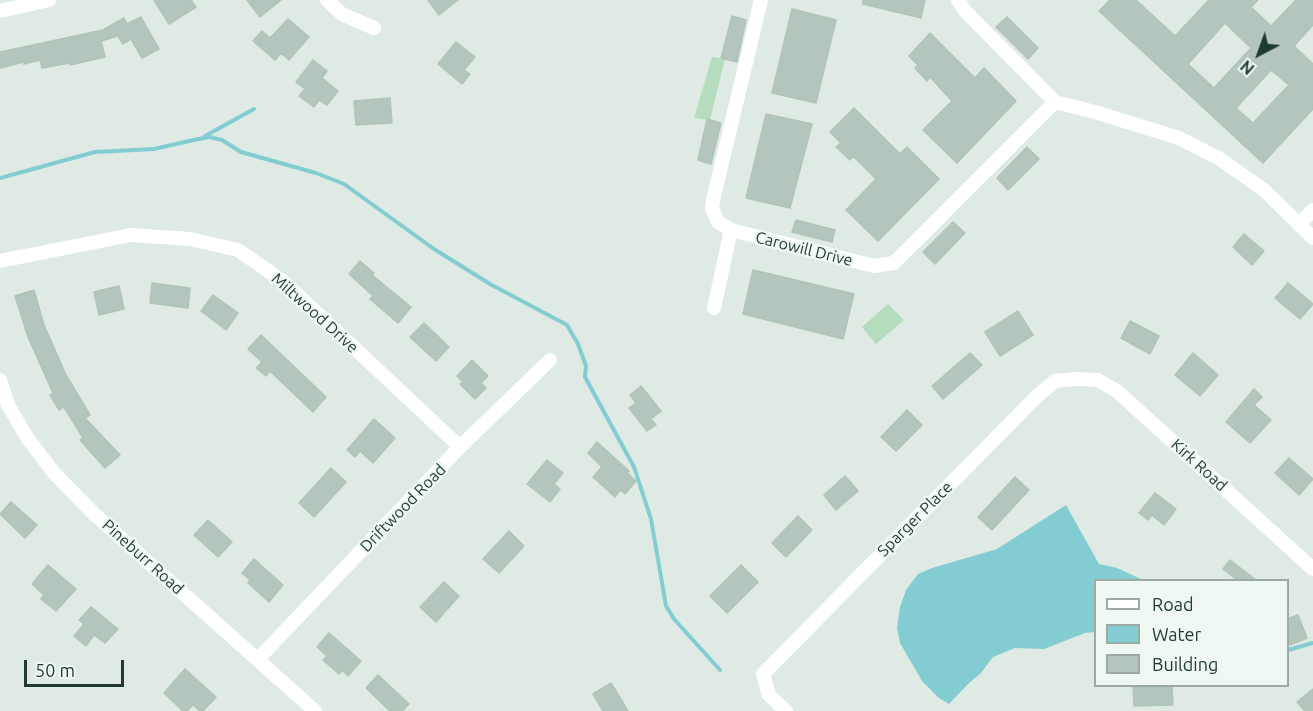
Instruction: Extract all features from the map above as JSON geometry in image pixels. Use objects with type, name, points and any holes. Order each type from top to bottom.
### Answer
[{"type":"street","points":[[0,11],[49,0]]},
{"type":"street","points":[[327,0],[342,14],[374,28]]},
{"type":"street","points":[[714,309],[732,230],[718,222],[712,208],[713,200],[761,0]]},
{"type":"street","points":[[958,0],[972,19],[1055,102],[1179,138],[1220,159],[1264,190],[1313,238]]},
{"type":"street","name":"Carowill Drive","points":[[732,230],[874,266],[894,263],[1055,102]]},
{"type":"street","points":[[1299,224],[1313,210]]},
{"type":"street","name":"Miltwood Drive","points":[[0,261],[131,235],[190,239],[238,250],[284,282],[460,447]]},
{"type":"street","name":"Driftwood Road","points":[[258,659],[460,447],[550,360]]},
{"type":"street","name":"Kirk Road","points":[[1076,379],[1098,380],[1118,391],[1313,569]]},
{"type":"street","name":"Sparger Place","points":[[786,711],[769,695],[763,674],[1037,396],[1055,381],[1076,379]]},
{"type":"street","name":"Pineburr Road","points":[[0,380],[13,414],[28,439],[54,472],[94,514],[315,711]]},
{"type":"green space","points":[[712,57],[725,59],[710,120],[694,118]]},
{"type":"green space","points":[[888,304],[904,320],[876,344],[862,327]]},
{"type":"water","points":[[1066,505],[1099,564],[1117,568],[1141,579],[1094,579],[1094,632],[1085,633],[1044,649],[1015,648],[993,657],[981,673],[949,704],[939,698],[922,681],[900,643],[897,628],[900,607],[906,590],[918,574],[997,549]]},
{"type":"building","points":[[154,0],[191,0],[196,7],[169,24]]},
{"type":"building","points":[[247,0],[281,0],[260,17]]},
{"type":"building","points":[[428,0],[458,0],[439,15]]},
{"type":"building","points":[[863,0],[925,0],[921,18],[863,4]]},
{"type":"building","points":[[1110,0],[1136,0],[1175,36],[1209,0],[1258,0],[1251,7],[1271,26],[1296,0],[1313,0],[1313,25],[1294,46],[1313,64],[1313,109],[1263,163],[1099,11]],"holes":[[[1225,23],[1251,48],[1214,88],[1188,64]],[[1271,70],[1289,85],[1253,123],[1236,108]]]},
{"type":"building","points":[[792,9],[836,20],[816,103],[772,93]]},
{"type":"building","points":[[732,16],[746,20],[737,62],[721,58]]},
{"type":"building","points":[[141,17],[159,49],[142,58],[131,39],[123,44],[118,36],[101,41],[105,57],[70,65],[70,63],[42,68],[40,60],[0,68],[0,52],[103,30],[124,18],[127,24]]},
{"type":"building","points":[[1007,17],[1038,48],[1028,59],[996,27]]},
{"type":"building","points":[[288,19],[309,37],[289,60],[281,53],[275,60],[253,41],[262,31],[270,38]]},
{"type":"building","points":[[930,33],[975,78],[984,68],[1016,101],[957,163],[923,130],[952,101],[930,77],[927,81],[915,68],[918,65],[909,56]]},
{"type":"building","points":[[456,42],[475,57],[464,70],[470,74],[462,84],[438,64]]},
{"type":"building","points":[[313,60],[327,71],[322,78],[338,91],[327,105],[319,100],[314,107],[299,96],[305,89],[296,82]]},
{"type":"building","points":[[390,98],[392,123],[356,125],[354,101]]},
{"type":"building","points":[[854,108],[900,154],[907,147],[939,179],[878,241],[846,210],[876,179],[853,156],[850,160],[836,147],[841,143],[830,132]]},
{"type":"building","points":[[766,114],[812,124],[790,208],[746,198]]},
{"type":"building","points":[[707,119],[721,123],[711,164],[698,160]]},
{"type":"building","points":[[1027,147],[1039,159],[1008,190],[997,178]]},
{"type":"building","points":[[796,220],[835,230],[832,242],[792,232]]},
{"type":"building","points":[[953,222],[965,233],[935,264],[923,252]]},
{"type":"building","points":[[1244,234],[1264,251],[1252,265],[1233,247]]},
{"type":"building","points":[[360,261],[374,273],[372,275],[411,307],[398,323],[370,299],[373,296],[349,274]]},
{"type":"building","points":[[753,270],[854,294],[843,339],[743,314]]},
{"type":"building","points":[[152,283],[190,288],[188,308],[150,303]]},
{"type":"building","points":[[1288,283],[1313,304],[1300,319],[1275,298]]},
{"type":"building","points":[[119,286],[124,309],[99,315],[94,292]]},
{"type":"building","points":[[34,290],[44,325],[66,375],[90,415],[85,418],[120,455],[105,468],[80,440],[83,438],[64,407],[59,410],[50,395],[53,393],[28,337],[15,296]]},
{"type":"building","points":[[213,295],[238,313],[226,330],[201,311]]},
{"type":"building","points":[[1018,311],[1033,335],[1000,356],[985,332]]},
{"type":"building","points":[[1130,321],[1159,336],[1150,354],[1121,338]]},
{"type":"building","points":[[424,323],[449,347],[436,361],[410,337]]},
{"type":"building","points":[[261,335],[326,397],[313,412],[270,371],[266,376],[256,368],[262,362],[248,349]]},
{"type":"building","points":[[970,353],[982,365],[943,399],[932,386]]},
{"type":"building","points":[[1193,353],[1218,375],[1200,396],[1175,375]]},
{"type":"building","points":[[472,360],[488,376],[481,383],[486,388],[475,399],[460,384],[463,382],[457,376]]},
{"type":"building","points":[[641,386],[661,411],[651,419],[656,425],[647,431],[629,408],[636,403],[630,395]]},
{"type":"building","points":[[1254,389],[1262,397],[1254,405],[1271,420],[1250,443],[1226,422]]},
{"type":"building","points":[[907,410],[922,425],[896,451],[881,437]]},
{"type":"building","points":[[374,419],[395,438],[373,463],[360,451],[355,457],[347,450]]},
{"type":"building","points":[[597,442],[629,471],[627,473],[636,481],[625,494],[620,490],[615,497],[593,477],[602,467],[588,453]]},
{"type":"building","points":[[1289,458],[1313,479],[1299,495],[1275,473]]},
{"type":"building","points":[[547,460],[563,473],[554,484],[560,489],[550,502],[527,484]]},
{"type":"building","points":[[331,468],[346,482],[314,517],[299,503]]},
{"type":"building","points":[[845,476],[858,491],[836,510],[824,495]]},
{"type":"building","points":[[1015,477],[1029,490],[992,530],[978,517]]},
{"type":"building","points":[[1155,493],[1176,509],[1164,525],[1152,515],[1148,520],[1139,513]]},
{"type":"building","points":[[11,502],[37,525],[25,538],[0,514]]},
{"type":"building","points":[[798,516],[812,530],[786,557],[772,543]]},
{"type":"building","points":[[208,520],[232,542],[218,557],[194,535]]},
{"type":"building","points":[[509,531],[524,546],[499,573],[483,559]]},
{"type":"building","points":[[254,559],[283,585],[269,602],[248,583],[250,580],[242,573]]},
{"type":"building","points":[[1230,560],[1255,579],[1236,579],[1223,569]]},
{"type":"building","points":[[48,565],[76,589],[56,611],[41,599],[44,595],[32,584]]},
{"type":"building","points":[[741,565],[758,582],[727,613],[710,596]]},
{"type":"building","points":[[444,582],[459,596],[436,622],[420,607]]},
{"type":"building","points":[[91,607],[118,629],[105,643],[94,635],[86,646],[74,636],[84,624],[79,620]]},
{"type":"building","points":[[1298,615],[1307,638],[1290,645],[1289,643],[1289,618]]},
{"type":"building","points":[[329,633],[361,661],[348,676],[342,670],[339,674],[323,660],[327,656],[317,647]]},
{"type":"building","points":[[185,669],[216,697],[203,711],[193,705],[187,711],[183,711],[164,693]]},
{"type":"building","points":[[378,675],[409,704],[402,711],[390,711],[366,688]]},
{"type":"building","points":[[611,683],[628,711],[603,711],[593,694]]},
{"type":"building","points":[[1133,687],[1172,687],[1173,705],[1134,706]]},
{"type":"building","points":[[1313,689],[1313,711],[1305,711],[1297,702]]},
{"type":"waterway","points":[[205,136],[254,109]]},
{"type":"waterway","points":[[199,139],[209,137],[222,140],[241,152],[316,173],[344,184],[434,249],[490,284],[567,325],[578,344],[586,366],[585,377],[634,467],[651,519],[666,606],[674,619],[720,670]]},
{"type":"waterway","points":[[0,178],[95,152],[154,149],[198,139]]},
{"type":"waterway","points":[[1289,650],[1313,643]]}]
